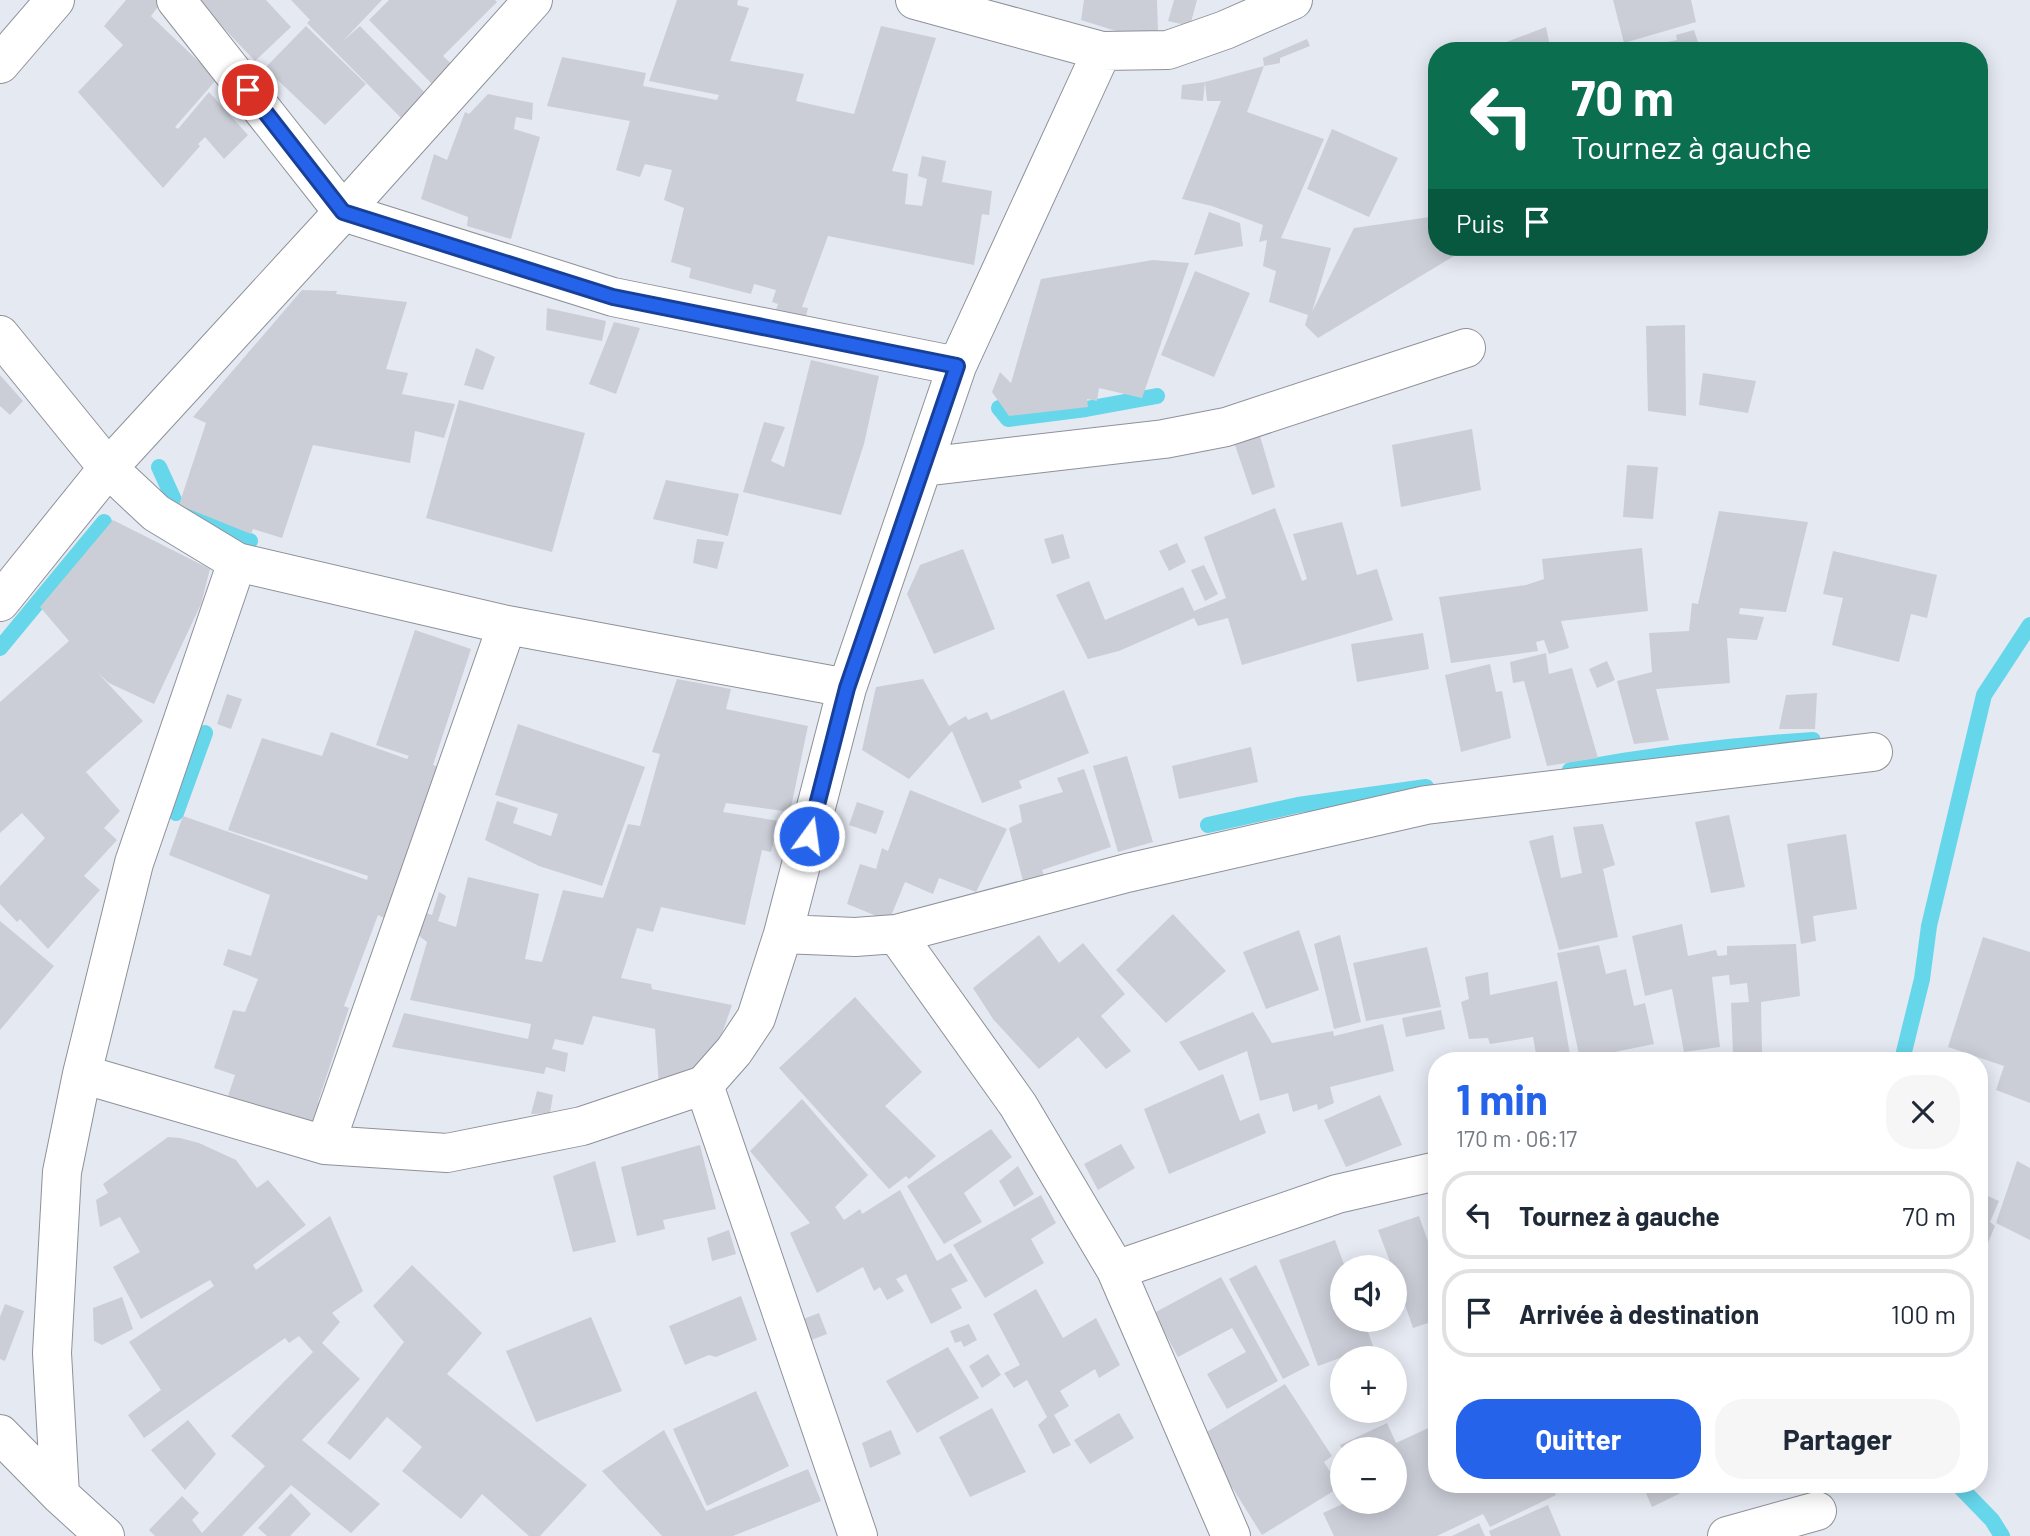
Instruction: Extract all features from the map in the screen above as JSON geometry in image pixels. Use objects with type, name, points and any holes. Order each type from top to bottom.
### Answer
[{"type":"street","points":[[0,64],[55,0]]},
{"type":"street","points":[[176,0],[343,212],[613,297],[957,366]]},
{"type":"street","points":[[0,602],[108,468],[533,0]]},
{"type":"street","points":[[915,0],[1102,51],[1168,50],[1222,15],[1293,0]]},
{"type":"street","points":[[82,1074],[325,1145],[447,1153],[582,1125],[704,1085],[734,1051],[756,1018],[783,934],[847,688],[957,366],[1102,51]]},
{"type":"street","points":[[0,335],[108,468],[156,513],[237,562],[507,625],[847,688]]},
{"type":"street","points":[[923,467],[1164,439],[1226,427],[1466,348]]},
{"type":"street","points":[[60,1495],[52,1353],[62,1172],[82,1074],[134,863],[237,562]]},
{"type":"street","points":[[325,1145],[507,625]]},
{"type":"street","points":[[783,934],[855,937],[896,934],[1127,873],[1426,805],[1872,752]]},
{"type":"street","points":[[896,934],[1018,1105],[1115,1270],[1231,1536]]},
{"type":"street","points":[[704,1085],[858,1536]]},
{"type":"street","points":[[1115,1270],[1337,1194],[1428,1173]]},
{"type":"street","points":[[0,1434],[60,1495],[106,1536]]},
{"type":"street","points":[[1727,1536],[1816,1511]]},
{"type":"building","points":[[126,0],[163,0],[151,16],[217,79],[175,127],[178,129],[209,92],[248,135],[224,159],[205,137],[163,188],[78,92],[123,45],[104,26]]},
{"type":"building","points":[[197,0],[266,0],[291,27],[255,61]]},
{"type":"building","points":[[291,0],[382,0],[343,41],[360,26],[433,101],[408,125],[307,23],[310,20]]},
{"type":"building","points":[[389,0],[497,2],[443,56],[459,71],[439,91],[369,20]]},
{"type":"building","points":[[677,0],[738,0],[737,5],[749,8],[730,61],[804,74],[796,101],[854,114],[881,26],[936,38],[892,171],[908,174],[905,204],[922,206],[927,179],[918,176],[922,156],[946,161],[942,182],[992,191],[989,215],[982,214],[974,265],[828,236],[802,307],[808,308],[806,316],[776,310],[778,304],[772,302],[776,290],[754,284],[751,294],[689,278],[691,268],[671,262],[684,208],[664,200],[672,170],[645,164],[640,177],[616,170],[630,121],[547,106],[562,57],[646,73],[643,86],[717,100],[719,95],[649,81]]},
{"type":"building","points":[[1084,0],[1157,0],[1158,32],[1116,31],[1081,20]]},
{"type":"building","points":[[1174,0],[1197,0],[1190,26],[1168,21]]},
{"type":"building","points":[[1613,0],[1691,0],[1696,22],[1624,42]]},
{"type":"building","points":[[306,26],[366,84],[325,125],[265,68]]},
{"type":"building","points":[[1546,27],[1549,42],[1507,42]]},
{"type":"building","points":[[1694,30],[1698,42],[1667,42],[1677,40],[1676,35]]},
{"type":"building","points":[[1307,39],[1310,46],[1280,58],[1280,63],[1264,66],[1263,58]]},
{"type":"building","points":[[1264,66],[1247,112],[1324,139],[1281,238],[1331,248],[1312,312],[1354,228],[1428,217],[1428,256],[1454,256],[1318,338],[1305,325],[1308,315],[1269,302],[1276,271],[1263,266],[1267,240],[1259,242],[1263,225],[1212,206],[1182,199],[1221,101],[1207,101],[1205,82]]},
{"type":"building","points":[[1205,82],[1203,101],[1181,99],[1182,85]]},
{"type":"building","points":[[488,94],[533,103],[532,120],[516,117],[514,129],[540,137],[511,239],[467,226],[468,217],[421,199],[434,154],[447,160],[465,112],[469,114]]},
{"type":"building","points":[[1332,129],[1398,158],[1369,217],[1307,189]]},
{"type":"building","points":[[1209,212],[1240,223],[1243,246],[1194,255]]},
{"type":"building","points":[[1153,260],[1189,263],[1142,398],[1099,388],[1097,401],[1087,399],[1088,407],[1009,416],[992,392],[1000,372],[1011,383],[1041,279]]},
{"type":"building","points":[[1195,271],[1250,293],[1214,377],[1161,355]]},
{"type":"building","points":[[302,290],[337,291],[336,294],[407,302],[386,369],[408,373],[402,394],[455,404],[444,438],[415,431],[410,463],[313,445],[282,538],[253,529],[251,534],[179,505],[206,423],[193,417]]},
{"type":"building","points":[[547,308],[606,321],[602,341],[546,330]]},
{"type":"building","points":[[614,322],[640,328],[616,394],[589,384]]},
{"type":"building","points":[[1685,325],[1686,416],[1648,411],[1646,326]]},
{"type":"building","points":[[476,348],[495,357],[483,390],[464,385]]},
{"type":"building","points":[[811,360],[879,376],[864,444],[841,515],[743,492],[764,422],[785,427],[771,461],[784,467]]},
{"type":"building","points":[[1703,373],[1756,381],[1748,413],[1699,405]]},
{"type":"building","points":[[0,375],[23,401],[10,415],[0,406]]},
{"type":"building","points":[[459,400],[585,433],[552,552],[426,518]]},
{"type":"building","points":[[1472,429],[1481,490],[1401,507],[1392,445]]},
{"type":"building","points":[[1260,436],[1275,487],[1252,495],[1235,445]]},
{"type":"building","points":[[1627,465],[1658,467],[1653,519],[1623,517]]},
{"type":"building","points":[[666,480],[739,494],[728,536],[653,519]]},
{"type":"building","points":[[1275,508],[1302,581],[1307,579],[1293,534],[1342,522],[1357,575],[1377,569],[1393,620],[1242,665],[1228,618],[1198,626],[1194,618],[1119,651],[1088,659],[1056,595],[1089,581],[1105,620],[1183,587],[1194,611],[1226,598],[1204,537]]},
{"type":"building","points":[[1719,511],[1808,522],[1786,612],[1740,608],[1739,614],[1764,617],[1757,640],[1727,638],[1730,683],[1656,689],[1669,740],[1634,744],[1617,681],[1652,672],[1649,633],[1689,631],[1692,603],[1698,604]]},
{"type":"building","points":[[113,520],[210,569],[201,604],[154,704],[109,683],[97,672],[143,721],[86,772],[120,811],[104,828],[117,840],[84,876],[100,890],[48,949],[20,919],[17,922],[0,904],[0,886],[45,838],[22,813],[0,833],[0,702],[69,641],[40,607]]},
{"type":"building","points":[[1063,534],[1070,558],[1052,564],[1044,539]]},
{"type":"building","points":[[697,539],[724,542],[717,569],[693,563]]},
{"type":"building","points":[[1177,543],[1186,562],[1169,571],[1159,551]]},
{"type":"building","points":[[1642,548],[1648,611],[1561,621],[1569,648],[1549,654],[1544,640],[1536,642],[1538,651],[1451,663],[1439,597],[1526,585],[1544,579],[1542,559]]},
{"type":"building","points":[[963,549],[995,629],[934,654],[907,594],[920,565]]},
{"type":"building","points":[[1833,551],[1937,575],[1927,618],[1911,614],[1899,662],[1832,645],[1843,598],[1823,594]]},
{"type":"building","points":[[1204,565],[1218,594],[1205,601],[1191,570]]},
{"type":"building","points":[[415,630],[471,649],[433,765],[438,767],[384,918],[378,915],[344,1006],[349,1008],[310,1135],[227,1099],[235,1075],[214,1068],[233,1010],[245,1012],[258,979],[223,965],[228,949],[251,956],[270,895],[169,855],[183,816],[367,880],[368,876],[228,830],[262,738],[322,756],[331,732],[407,759],[409,756],[376,745]]},
{"type":"building","points":[[1423,633],[1429,669],[1357,682],[1351,644]]},
{"type":"building","points":[[1546,653],[1549,674],[1572,668],[1598,758],[1547,766],[1524,681],[1513,683],[1510,662]]},
{"type":"building","points":[[1607,661],[1615,680],[1597,688],[1589,669]]},
{"type":"building","points":[[1490,664],[1496,692],[1502,691],[1511,738],[1461,752],[1445,675]]},
{"type":"building","points":[[677,679],[731,689],[726,709],[808,726],[790,812],[726,803],[723,812],[779,821],[771,852],[762,850],[745,925],[661,907],[653,932],[637,928],[621,978],[651,984],[652,989],[732,1005],[712,1062],[659,1087],[655,1029],[593,1016],[583,1045],[555,1039],[552,1049],[568,1053],[565,1072],[546,1067],[544,1074],[392,1047],[404,1013],[528,1039],[531,1024],[410,1000],[427,942],[418,935],[426,913],[432,915],[439,892],[446,896],[438,921],[456,927],[468,877],[539,894],[525,959],[542,962],[563,890],[603,898],[628,824],[640,826],[660,754],[652,752]]},
{"type":"building","points":[[923,679],[949,726],[966,716],[968,720],[987,712],[991,720],[1064,690],[1089,753],[1019,781],[1022,788],[982,803],[952,731],[909,779],[862,750],[876,687]]},
{"type":"building","points":[[1817,693],[1815,729],[1779,729],[1786,695]]},
{"type":"building","points":[[227,694],[242,699],[231,729],[217,724]]},
{"type":"building","points":[[518,724],[645,767],[602,886],[539,866],[485,840],[497,801],[518,808],[513,823],[551,836],[558,814],[495,795]]},
{"type":"building","points":[[1251,747],[1258,782],[1179,799],[1172,766]]},
{"type":"building","points":[[1127,756],[1153,842],[1118,852],[1093,766]]},
{"type":"building","points":[[1084,769],[1111,847],[1042,870],[1044,875],[1023,881],[1009,828],[1022,822],[1019,805],[1063,792],[1057,778]]},
{"type":"building","points":[[910,790],[1007,829],[976,892],[939,878],[933,894],[905,882],[889,921],[847,904],[860,864],[876,869],[882,848],[888,851]]},
{"type":"building","points":[[857,802],[884,811],[876,834],[849,825]]},
{"type":"building","points":[[1729,815],[1745,887],[1711,893],[1695,822]]},
{"type":"building","points":[[1603,824],[1615,865],[1603,869],[1618,937],[1559,950],[1529,841],[1553,835],[1561,878],[1582,873],[1573,827]]},
{"type":"building","points":[[1846,834],[1857,909],[1813,916],[1816,941],[1801,944],[1787,844]]},
{"type":"building","points":[[1173,914],[1226,971],[1166,1023],[1116,970]]},
{"type":"building","points":[[0,921],[54,966],[0,1030]]},
{"type":"building","points":[[1682,924],[1688,956],[1716,950],[1718,956],[1727,955],[1727,946],[1796,944],[1800,996],[1761,1002],[1762,1052],[1733,1052],[1731,1003],[1749,1002],[1747,983],[1730,985],[1729,975],[1712,977],[1720,1047],[1684,1052],[1672,989],[1645,996],[1632,936]]},
{"type":"building","points":[[1299,930],[1319,990],[1266,1009],[1243,952]]},
{"type":"building","points":[[1039,935],[1059,963],[1083,943],[1125,994],[1101,1016],[1131,1051],[1106,1069],[1078,1037],[1039,1069],[993,1019],[973,988]]},
{"type":"building","points":[[1340,935],[1361,1022],[1334,1029],[1314,944]]},
{"type":"building","points":[[1983,937],[2030,952],[2030,1103],[1996,1090],[2004,1066],[1988,1061],[1988,1052],[1963,1052],[1948,1047]]},
{"type":"building","points":[[1599,945],[1606,974],[1626,969],[1634,1006],[1645,1003],[1654,1044],[1615,1052],[1578,1052],[1557,953]]},
{"type":"building","points":[[1427,947],[1441,1007],[1366,1021],[1353,963]]},
{"type":"building","points":[[1488,972],[1490,995],[1557,981],[1570,1052],[1536,1052],[1533,1037],[1490,1044],[1488,1038],[1469,1039],[1461,1002],[1469,999],[1465,977]]},
{"type":"building","points":[[855,997],[922,1072],[885,1106],[936,1156],[909,1179],[906,1176],[889,1189],[779,1068]]},
{"type":"building","points":[[1441,1010],[1445,1029],[1406,1037],[1402,1018]]},
{"type":"building","points":[[1253,1012],[1272,1043],[1333,1031],[1334,1036],[1383,1024],[1394,1071],[1330,1087],[1334,1103],[1318,1110],[1317,1104],[1293,1112],[1288,1093],[1260,1101],[1247,1051],[1199,1071],[1179,1042]]},
{"type":"building","points":[[1223,1074],[1240,1121],[1259,1113],[1266,1133],[1169,1174],[1144,1109]]},
{"type":"building","points":[[537,1091],[553,1095],[550,1113],[531,1114]]},
{"type":"building","points":[[1380,1095],[1402,1145],[1346,1167],[1324,1120]]},
{"type":"building","points":[[802,1099],[868,1175],[835,1207],[844,1220],[860,1209],[862,1214],[900,1190],[937,1261],[951,1253],[968,1281],[951,1289],[962,1308],[931,1324],[906,1274],[896,1279],[904,1291],[887,1300],[880,1287],[874,1291],[863,1267],[817,1293],[790,1233],[810,1223],[750,1151]]},
{"type":"building","points":[[991,1129],[1012,1157],[964,1193],[982,1222],[944,1244],[907,1186]]},
{"type":"building","points":[[168,1137],[199,1143],[236,1160],[257,1188],[268,1180],[306,1225],[253,1265],[256,1270],[330,1216],[363,1291],[332,1313],[340,1322],[322,1343],[360,1379],[302,1440],[380,1504],[351,1533],[291,1485],[242,1536],[155,1536],[149,1530],[182,1496],[199,1513],[192,1520],[202,1533],[265,1466],[231,1436],[313,1352],[299,1336],[289,1343],[285,1338],[144,1438],[128,1415],[161,1390],[129,1342],[214,1286],[210,1280],[141,1319],[113,1267],[140,1252],[120,1217],[100,1227],[96,1200],[108,1193],[103,1184]]},
{"type":"building","points":[[1121,1144],[1135,1168],[1098,1190],[1084,1164]]},
{"type":"building","points":[[700,1145],[716,1209],[663,1220],[665,1229],[637,1236],[621,1167]]},
{"type":"building","points":[[595,1161],[616,1242],[573,1252],[553,1176]]},
{"type":"building","points":[[2017,1161],[2030,1168],[2030,1240],[1996,1223]]},
{"type":"building","points":[[1018,1166],[1034,1194],[1014,1207],[999,1181]]},
{"type":"building","points":[[1041,1195],[1056,1223],[1031,1239],[1044,1263],[985,1298],[953,1245]]},
{"type":"building","points":[[1988,1196],[1999,1201],[1990,1222],[1995,1226],[1988,1243]]},
{"type":"building","points":[[1419,1216],[1428,1242],[1428,1323],[1413,1328],[1407,1311],[1407,1255],[1387,1255],[1378,1230]]},
{"type":"building","points":[[729,1230],[736,1254],[712,1261],[707,1238]]},
{"type":"building","points":[[1335,1240],[1341,1255],[1330,1255],[1330,1332],[1368,1332],[1373,1346],[1330,1346],[1330,1362],[1318,1366],[1279,1260]]},
{"type":"building","points":[[412,1265],[482,1333],[447,1374],[587,1485],[540,1536],[529,1536],[482,1494],[461,1519],[402,1471],[422,1447],[387,1417],[350,1460],[327,1443],[404,1342],[373,1306]]},
{"type":"building","points":[[1256,1265],[1310,1365],[1283,1379],[1229,1279]]},
{"type":"building","points":[[1221,1277],[1278,1381],[1227,1409],[1207,1374],[1246,1352],[1232,1328],[1178,1357],[1154,1313]]},
{"type":"building","points":[[1036,1289],[1063,1338],[1096,1318],[1120,1365],[1099,1378],[1095,1369],[1060,1391],[1069,1406],[1054,1415],[1071,1445],[1053,1454],[1038,1425],[1047,1417],[1027,1380],[1014,1388],[1004,1373],[1020,1365],[993,1314]]},
{"type":"building","points":[[741,1296],[757,1340],[716,1357],[709,1355],[685,1365],[669,1326]]},
{"type":"building","points":[[122,1297],[133,1329],[102,1345],[94,1341],[93,1308]]},
{"type":"building","points":[[5,1304],[24,1311],[5,1361],[0,1359],[0,1317]]},
{"type":"building","points":[[819,1313],[827,1334],[806,1342],[798,1321]]},
{"type":"building","points":[[591,1317],[622,1391],[536,1422],[506,1351]]},
{"type":"building","points":[[969,1324],[977,1340],[964,1347],[961,1341],[955,1343],[950,1331]]},
{"type":"building","points":[[948,1347],[979,1398],[917,1433],[886,1381]]},
{"type":"building","points":[[988,1354],[1001,1375],[982,1388],[969,1366]]},
{"type":"building","points":[[1285,1384],[1330,1453],[1330,1458],[1324,1462],[1330,1471],[1330,1493],[1262,1535],[1200,1436]]},
{"type":"building","points":[[756,1391],[789,1466],[707,1506],[673,1429]]},
{"type":"building","points":[[992,1408],[1026,1472],[970,1497],[939,1437]]},
{"type":"building","points":[[1119,1413],[1134,1438],[1090,1464],[1074,1440]]},
{"type":"building","points":[[188,1420],[216,1454],[185,1490],[151,1450]]},
{"type":"building","points":[[1387,1423],[1393,1437],[1357,1437]]},
{"type":"building","points":[[1428,1428],[1428,1493],[1556,1495],[1490,1527],[1483,1514],[1437,1536],[1334,1536],[1323,1513],[1330,1510],[1330,1514],[1407,1514],[1407,1438]]},
{"type":"building","points":[[664,1430],[706,1511],[808,1469],[821,1501],[733,1536],[662,1536],[602,1471]]},
{"type":"building","points":[[891,1430],[901,1454],[870,1468],[862,1443]]},
{"type":"building","points":[[291,1493],[311,1514],[290,1536],[267,1536],[258,1528]]},
{"type":"building","points":[[1646,1493],[1681,1493],[1652,1507]]},
{"type":"building","points":[[1548,1505],[1561,1536],[1491,1536],[1489,1531]]},
{"type":"building","points":[[1479,1523],[1485,1536],[1452,1536]]},
{"type":"waterway","points":[[999,408],[1008,419],[1157,396]]},
{"type":"waterway","points":[[159,467],[179,511],[250,541]]},
{"type":"waterway","points":[[0,648],[104,522]]},
{"type":"waterway","points":[[1904,1052],[1922,979],[1929,926],[1984,695],[2030,625]]},
{"type":"waterway","points":[[176,813],[205,733]]},
{"type":"waterway","points":[[1570,770],[1691,751],[1813,740]]},
{"type":"waterway","points":[[1208,825],[1298,805],[1426,787]]},
{"type":"waterway","points":[[1966,1493],[1992,1520],[2002,1536]]},
{"type":"route","points":[[248,90],[343,212],[613,297],[957,366],[847,688],[809,836]]}]
